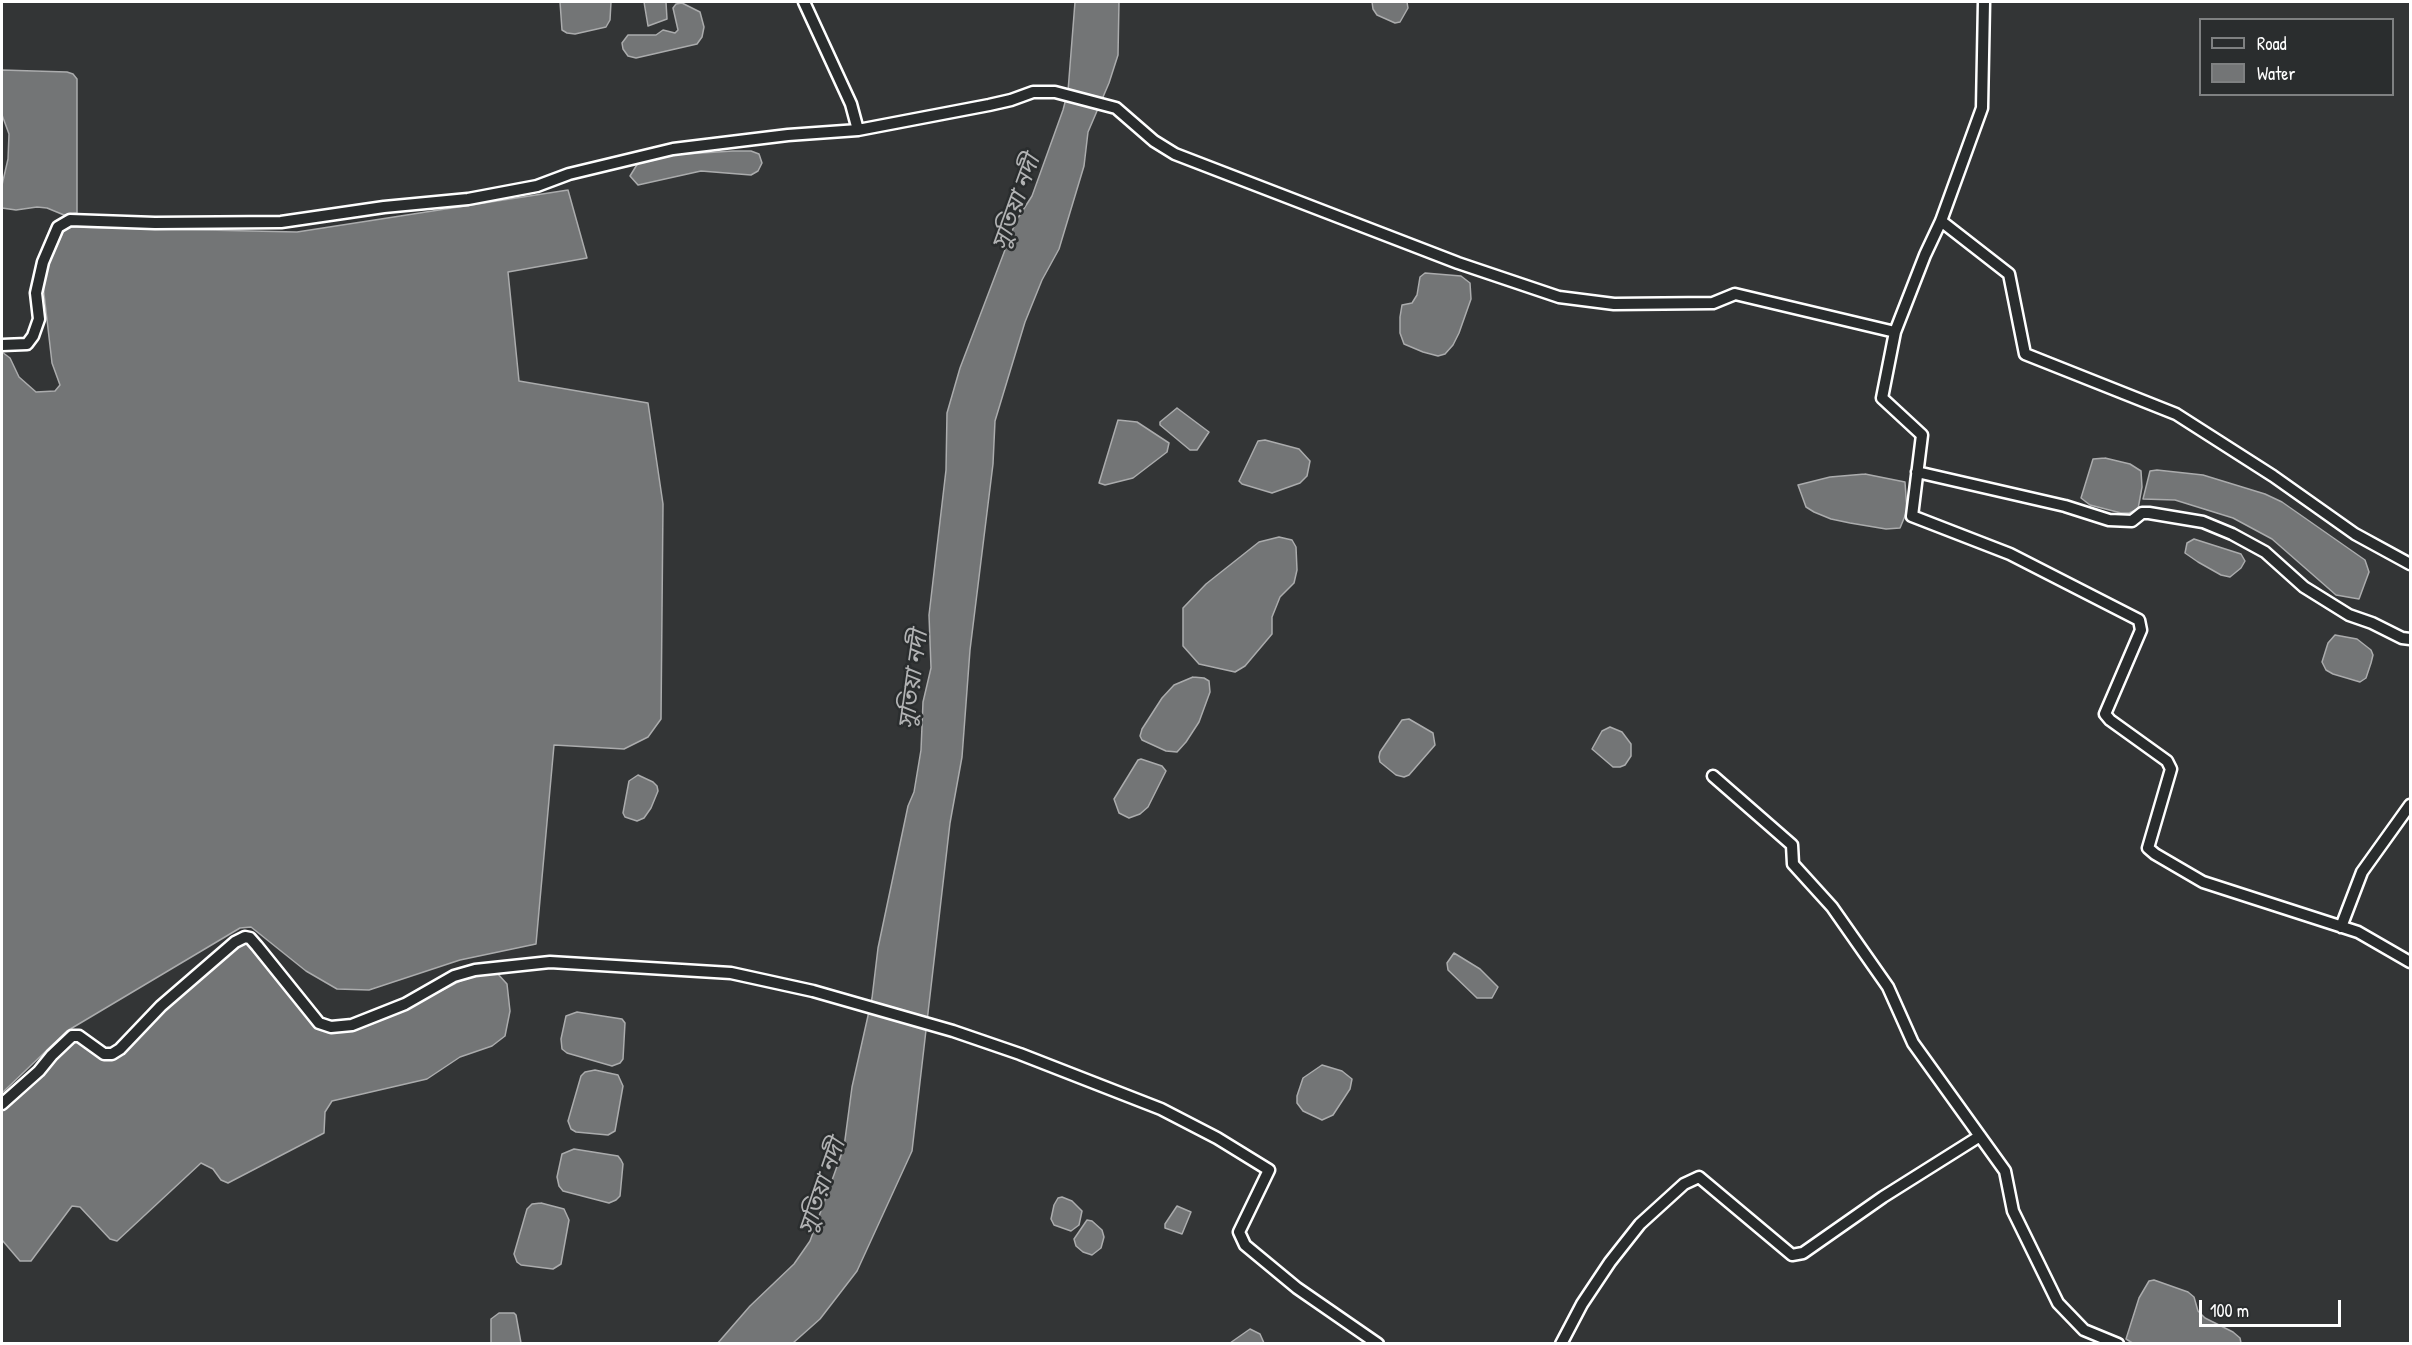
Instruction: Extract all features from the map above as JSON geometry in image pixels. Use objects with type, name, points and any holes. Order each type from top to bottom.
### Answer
[{"type":"street","points":[[804,2],[851,104],[858,130]]},
{"type":"street","points":[[1984,2],[1982,108],[1941,221],[1924,255],[1895,332],[1882,398],[1922,435],[1912,516],[2010,554],[2139,620],[2141,630],[2105,714],[2167,761],[2171,769],[2148,848],[2203,882],[2358,932],[2410,962]]},
{"type":"street","points":[[2,345],[27,344],[33,336],[39,319],[36,293],[44,262],[58,227],[70,220],[155,223],[281,222],[384,207],[468,199],[526,188],[569,174],[673,149],[788,135],[858,130],[990,105],[1033,92],[1055,92],[1116,108],[1154,141],[1175,154],[1458,262],[1559,297],[1614,304],[1713,303],[1735,294],[1895,332]]},
{"type":"street","points":[[1941,221],[2009,274],[2025,354],[2176,414],[2273,476],[2355,534],[2410,564]]},
{"type":"street","points":[[1917,472],[2065,506],[2109,520],[2132,521],[2142,513],[2149,513],[2203,522],[2232,534],[2265,552],[2304,587],[2349,615],[2372,622],[2402,638],[2410,639]]},
{"type":"street","points":[[1713,776],[1792,845],[1793,864],[1832,907],[1888,987],[1913,1043],[2005,1171],[2013,1211],[2058,1303],[2085,1330],[2118,1344]]},
{"type":"street","points":[[2341,927],[2362,872],[2410,805]]},
{"type":"street","points":[[2,1104],[39,1071],[72,1036],[79,1036],[88,1041],[104,1054],[112,1054],[120,1049],[161,1006],[235,942],[245,937],[250,938],[270,961],[307,1011],[319,1023],[331,1028],[352,1025],[405,1004],[454,976],[475,970],[550,962],[731,973],[813,991],[953,1031],[1020,1054],[1161,1109],[1216,1138],[1269,1170],[1239,1232],[1245,1245],[1297,1288],[1378,1344]]},
{"type":"street","points":[[1561,1344],[1582,1304],[1610,1262],[1640,1224],[1684,1184],[1699,1177],[1792,1255],[1803,1253],[1883,1197],[1980,1137]]},
{"type":"water","points":[[560,2],[611,2],[610,20],[606,27],[575,34],[567,33],[562,30]]},
{"type":"water","points":[[644,2],[666,2],[667,19],[648,26]]},
{"type":"water","points":[[1075,2],[1119,2],[1118,55],[1088,132],[1084,166],[1059,249],[1042,280],[1025,322],[995,421],[993,464],[970,650],[962,757],[950,823],[912,1151],[857,1271],[820,1319],[793,1343],[717,1344],[750,1306],[794,1264],[810,1241],[844,1147],[852,1087],[872,998],[878,948],[908,806],[914,792],[921,750],[923,702],[931,668],[929,615],[946,470],[947,413],[960,368],[1016,221],[1032,196],[1063,110],[1068,91]]},
{"type":"water","points":[[1372,2],[1407,2],[1408,8],[1400,22],[1395,23],[1377,15]]},
{"type":"water","points":[[682,3],[700,12],[704,27],[702,37],[697,44],[636,58],[628,56],[622,43],[628,35],[656,35],[663,30],[675,33],[678,30],[673,8],[676,4]]},
{"type":"water","points":[[2,70],[67,72],[73,74],[77,79],[77,213],[64,215],[47,208],[37,207],[16,210],[2,208],[2,185],[8,159],[9,134],[2,115]]},
{"type":"water","points":[[751,151],[759,154],[762,163],[758,171],[751,175],[701,171],[638,185],[630,176],[638,163],[654,156]]},
{"type":"water","points":[[568,190],[587,258],[508,272],[519,381],[648,403],[663,504],[661,719],[648,737],[624,749],[554,745],[536,944],[460,960],[369,990],[337,989],[306,971],[251,927],[240,928],[67,1031],[2,1093],[2,352],[10,358],[19,377],[36,392],[55,391],[60,385],[52,363],[43,285],[49,263],[63,232],[68,227],[297,232]]},
{"type":"water","points":[[1425,273],[1461,276],[1470,283],[1471,299],[1459,333],[1445,354],[1438,356],[1404,344],[1400,333],[1402,305],[1412,303],[1417,295],[1420,277]]},
{"type":"water","points":[[1177,408],[1209,432],[1197,450],[1190,450],[1160,425],[1160,422]]},
{"type":"water","points":[[1118,420],[1137,422],[1169,443],[1167,452],[1133,478],[1105,485],[1099,483]]},
{"type":"water","points":[[1265,440],[1299,449],[1310,461],[1307,476],[1300,483],[1272,493],[1239,481],[1258,441]]},
{"type":"water","points":[[2105,458],[2130,464],[2141,471],[2142,487],[2138,509],[2129,513],[2121,513],[2090,505],[2081,498],[2093,459]]},
{"type":"water","points":[[2150,471],[2203,475],[2265,494],[2282,502],[2365,560],[2369,572],[2359,599],[2336,595],[2272,539],[2233,518],[2175,500],[2143,499]]},
{"type":"water","points":[[1865,474],[1905,482],[1907,511],[1900,528],[1886,529],[1850,523],[1814,512],[1806,507],[1798,485],[1830,477]]},
{"type":"water","points":[[1279,537],[1292,540],[1296,547],[1297,570],[1294,583],[1280,597],[1272,617],[1272,634],[1245,666],[1235,672],[1199,664],[1183,646],[1183,608],[1206,584],[1259,542]]},
{"type":"water","points":[[2194,539],[2241,554],[2245,561],[2241,568],[2230,577],[2221,575],[2185,553],[2187,543]]},
{"type":"water","points":[[2335,635],[2357,639],[2371,650],[2373,655],[2366,678],[2360,682],[2326,670],[2322,662],[2328,643]]},
{"type":"water","points":[[1193,677],[1209,681],[1210,692],[1199,722],[1186,742],[1177,752],[1166,751],[1142,740],[1140,736],[1142,729],[1162,698],[1174,685]]},
{"type":"water","points":[[1409,719],[1433,733],[1435,745],[1409,775],[1404,777],[1396,775],[1380,762],[1379,757],[1402,720]]},
{"type":"water","points":[[1610,727],[1622,732],[1631,744],[1631,756],[1625,765],[1620,767],[1613,767],[1592,749],[1602,731]]},
{"type":"water","points":[[1138,760],[1162,766],[1166,771],[1148,807],[1140,814],[1129,818],[1119,813],[1114,799]]},
{"type":"water","points":[[638,775],[653,782],[658,791],[644,818],[637,821],[625,817],[623,813],[629,781]]},
{"type":"water","points":[[245,940],[324,1029],[407,1008],[472,975],[487,971],[497,973],[507,984],[510,1011],[505,1036],[492,1046],[460,1057],[427,1079],[332,1101],[325,1112],[324,1133],[228,1183],[221,1180],[213,1169],[201,1163],[117,1241],[110,1239],[80,1207],[72,1206],[31,1261],[20,1261],[2,1240],[2,1110],[70,1043],[77,1041],[104,1059],[119,1056],[153,1018]]},
{"type":"water","points":[[1454,953],[1480,969],[1498,987],[1492,998],[1477,998],[1448,970],[1447,963]]},
{"type":"water","points":[[577,1012],[622,1019],[625,1023],[623,1059],[620,1063],[612,1066],[567,1053],[562,1049],[561,1039],[566,1016]]},
{"type":"water","points":[[1322,1065],[1342,1071],[1352,1079],[1350,1089],[1333,1115],[1322,1120],[1303,1111],[1297,1103],[1297,1096],[1303,1078]]},
{"type":"water","points":[[595,1070],[618,1075],[623,1086],[615,1131],[608,1135],[576,1132],[571,1129],[568,1121],[581,1076],[585,1072]]},
{"type":"water","points":[[574,1149],[618,1156],[623,1164],[620,1196],[616,1200],[609,1203],[563,1191],[557,1177],[562,1154]]},
{"type":"water","points":[[1062,1197],[1072,1201],[1082,1211],[1079,1225],[1071,1231],[1054,1225],[1051,1219],[1054,1205],[1058,1198]]},
{"type":"water","points":[[541,1203],[564,1209],[569,1220],[561,1264],[553,1269],[521,1265],[514,1254],[527,1209],[532,1204]]},
{"type":"water","points":[[1177,1206],[1191,1212],[1182,1234],[1165,1228],[1165,1224]]},
{"type":"water","points":[[1087,1220],[1092,1221],[1102,1230],[1104,1237],[1101,1248],[1092,1255],[1076,1246],[1074,1239]]},
{"type":"water","points":[[2154,1280],[2188,1292],[2194,1297],[2198,1311],[2205,1318],[2233,1332],[2240,1338],[2241,1343],[2134,1344],[2126,1339],[2139,1298],[2149,1281]]},
{"type":"water","points":[[499,1313],[516,1315],[521,1343],[491,1343],[491,1319]]},
{"type":"water","points":[[1250,1329],[1260,1334],[1264,1343],[1230,1343]]},
{"type":"water label","name":"সুতিয়া নদী","points":[[1017,203]]},
{"type":"water label","name":"সুতিয়া নদী","points":[[914,680]]},
{"type":"water label","name":"সুতিয়া নদী","points":[[823,1187]]}]
